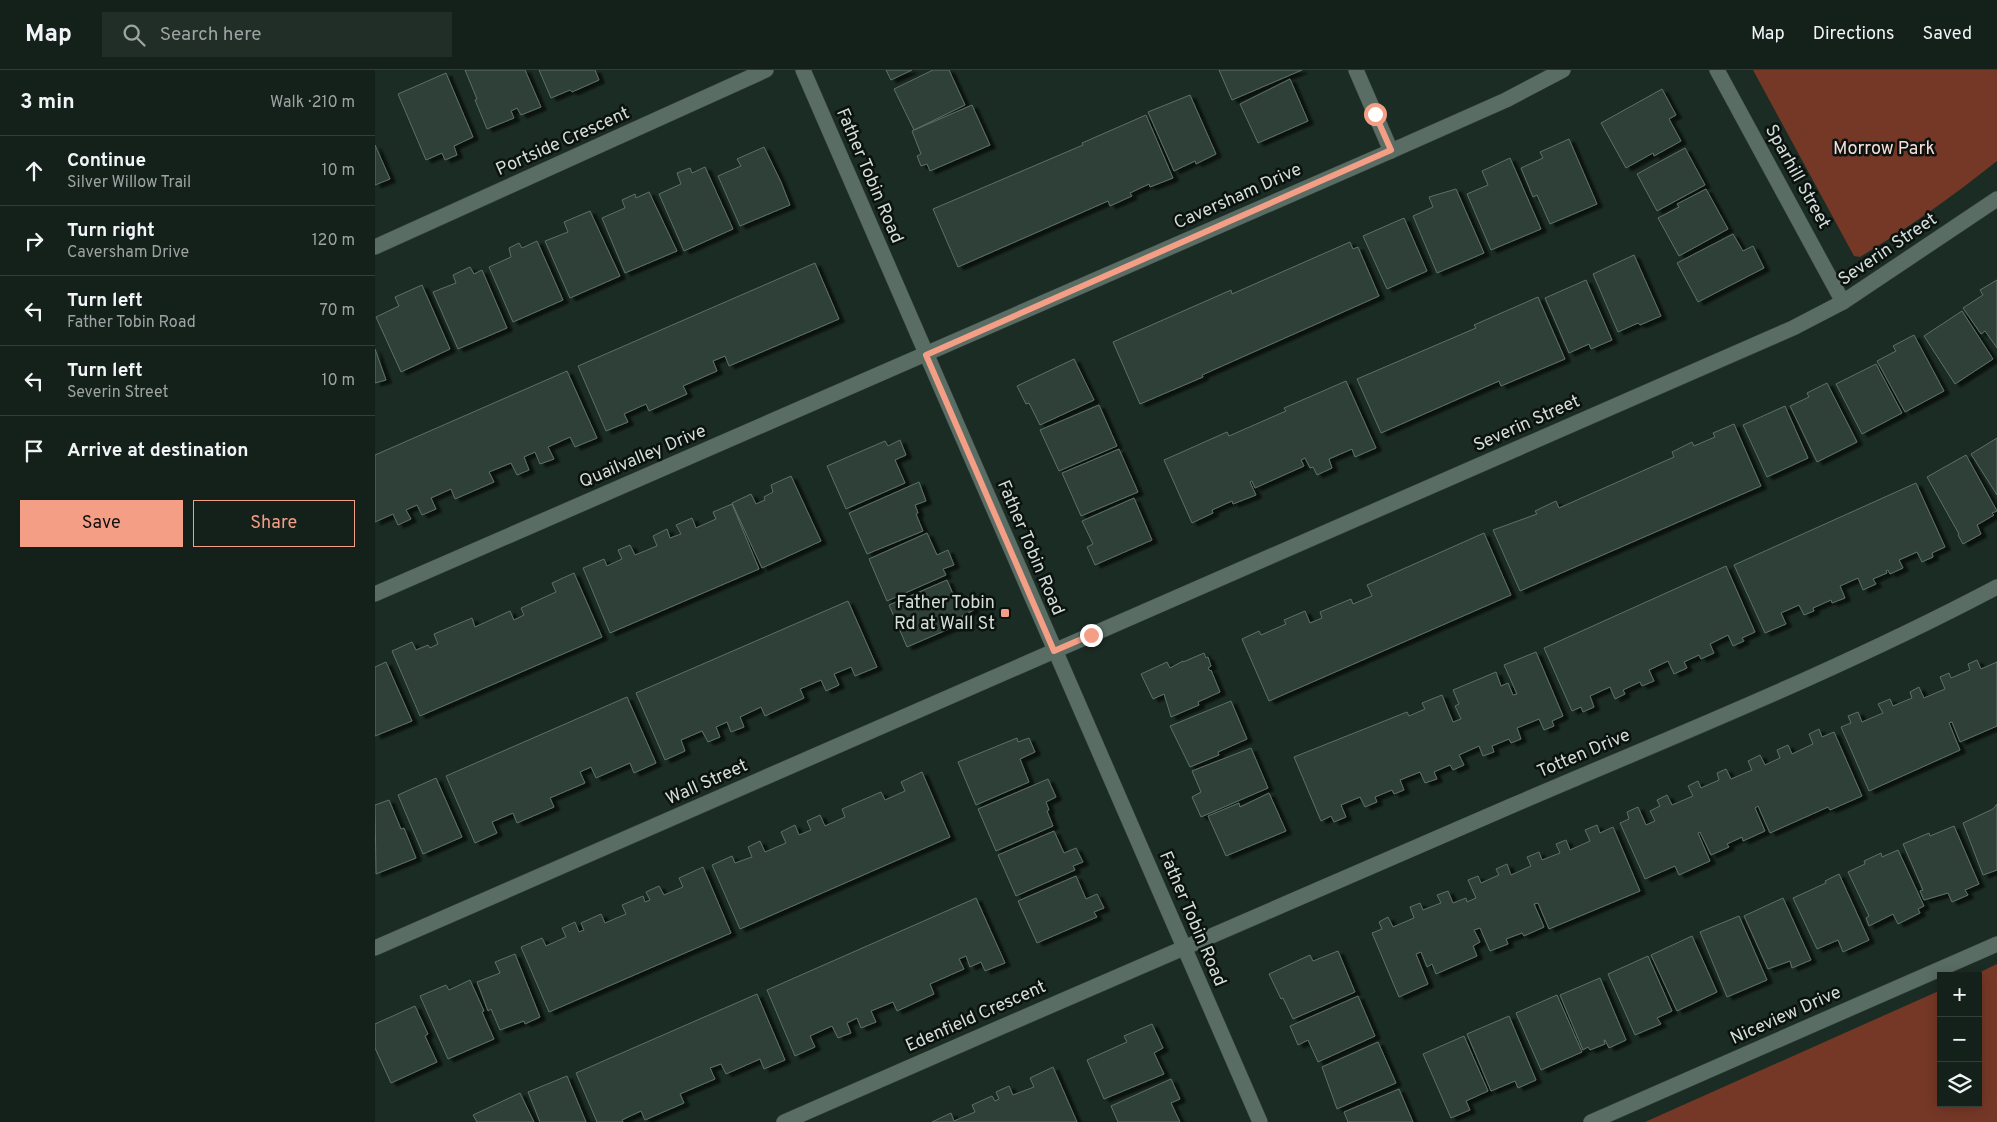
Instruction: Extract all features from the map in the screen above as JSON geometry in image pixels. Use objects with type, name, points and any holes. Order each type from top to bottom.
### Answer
[{"type":"street","name":"Portside Crescent","points":[[375,247],[766,70]]},
{"type":"street","name":"Father Tobin Road","points":[[803,70],[1260,1122]]},
{"type":"street","points":[[1356,70],[1391,150]]},
{"type":"street","name":"Caversham Drive","points":[[926,355],[1506,100],[1563,70]]},
{"type":"street","name":"Sparhill Street","points":[[1717,70],[1843,302]]},
{"type":"street","name":"Severin Street","points":[[1054,651],[1793,328],[1843,302],[1997,199]]},
{"type":"street","name":"Quailvalley Drive","points":[[375,594],[926,355]]},
{"type":"street","name":"Totten Drive","points":[[1183,947],[1815,675],[1940,618],[1997,587]]},
{"type":"street","name":"Wall Street","points":[[375,948],[1054,651]]},
{"type":"street","name":"Niceview Drive","points":[[1591,1122],[1997,944]]},
{"type":"street","name":"Edenfield Crescent","points":[[784,1122],[1183,947]]},
{"type":"green space","name":"Morrow Park","points":[[1753,70],[1997,70],[1997,161],[1895,235],[1860,257],[1854,256]]},
{"type":"green space","points":[[1997,964],[1997,1122],[1645,1122],[1937,992],[1937,1107],[1982,1107],[1982,972],[1980,972]]},
{"type":"building","points":[[465,70],[525,70],[541,107],[521,115],[517,108],[511,111],[514,118],[487,129]]},
{"type":"building","points":[[539,70],[595,70],[599,80],[572,92],[570,90],[551,98]]},
{"type":"building","points":[[886,70],[912,70],[891,80]]},
{"type":"building","points":[[933,70],[949,70],[965,105],[914,130],[894,89]]},
{"type":"building","points":[[1219,70],[1302,70],[1232,100]]},
{"type":"building","points":[[446,73],[473,137],[454,146],[457,155],[445,160],[442,153],[426,160],[398,94]]},
{"type":"building","points":[[1290,79],[1308,121],[1258,143],[1240,104]]},
{"type":"building","points":[[1662,89],[1676,115],[1669,119],[1681,141],[1654,156],[1653,153],[1626,168],[1601,123]]},
{"type":"building","points":[[1190,95],[1216,154],[1196,164],[1195,161],[1174,171],[1148,112]]},
{"type":"building","points":[[972,105],[990,145],[930,171],[927,164],[921,166],[917,156],[921,154],[912,131]]},
{"type":"building","points":[[1146,115],[1173,178],[1150,187],[1149,184],[1130,193],[1132,196],[1110,206],[1108,201],[958,267],[933,209],[1083,145],[1082,143]]},
{"type":"building","points":[[1569,139],[1597,204],[1550,224],[1537,195],[1533,197],[1521,168],[1543,158],[1540,152]]},
{"type":"building","points":[[375,145],[390,179],[375,185]]},
{"type":"building","points":[[764,147],[790,205],[740,226],[718,176],[741,166],[737,159]]},
{"type":"building","points":[[1685,148],[1705,185],[1657,211],[1637,174]]},
{"type":"building","points":[[1510,158],[1541,229],[1491,250],[1467,194],[1488,185],[1482,171]]},
{"type":"building","points":[[705,167],[733,229],[684,251],[659,194],[681,184],[677,173],[690,168],[692,173]]},
{"type":"building","points":[[1456,189],[1484,253],[1437,273],[1413,216],[1433,207],[1429,197]]},
{"type":"building","points":[[1706,189],[1728,229],[1679,256],[1658,218],[1679,207],[1677,204]]},
{"type":"building","points":[[649,192],[677,251],[625,273],[602,218],[625,208],[622,200],[635,194],[636,198]]},
{"type":"building","points":[[590,211],[620,276],[570,298],[545,241],[568,232],[564,222]]},
{"type":"building","points":[[1404,218],[1427,271],[1387,289],[1363,236]]},
{"type":"building","points":[[1733,234],[1743,251],[1753,246],[1764,268],[1698,302],[1677,263]]},
{"type":"building","points":[[537,241],[563,300],[513,322],[489,267],[511,257],[509,248],[519,243],[522,248]]},
{"type":"building","points":[[1350,242],[1353,249],[1358,247],[1379,296],[1140,404],[1113,342],[1231,290],[1232,294]]},
{"type":"building","points":[[1634,255],[1661,316],[1618,332],[1593,274]]},
{"type":"building","points":[[815,263],[839,319],[729,366],[725,356],[713,361],[717,371],[683,386],[687,394],[649,411],[646,404],[624,414],[628,422],[606,431],[578,366]]},
{"type":"building","points":[[470,267],[474,274],[482,270],[507,328],[458,349],[433,292],[456,283],[453,275]]},
{"type":"building","points":[[1586,280],[1612,340],[1591,349],[1589,344],[1569,353],[1545,298]]},
{"type":"building","points":[[1997,280],[1997,348],[1985,331],[1981,334],[1963,308],[1983,295],[1980,290]]},
{"type":"building","points":[[422,285],[450,349],[401,372],[376,317],[399,306],[395,297]]},
{"type":"building","points":[[1538,297],[1565,359],[1501,386],[1499,381],[1381,433],[1357,379],[1476,328],[1474,325]]},
{"type":"building","points":[[1962,311],[1993,359],[1955,384],[1924,336]]},
{"type":"building","points":[[1914,335],[1944,391],[1905,412],[1877,361],[1896,351],[1893,346]]},
{"type":"building","points":[[375,349],[386,380],[375,383]]},
{"type":"building","points":[[1074,359],[1094,400],[1040,425],[1029,403],[1026,404],[1017,386]]},
{"type":"building","points":[[1876,364],[1902,413],[1862,434],[1836,384]]},
{"type":"building","points":[[567,371],[597,438],[575,447],[570,437],[548,447],[554,459],[540,464],[535,452],[524,457],[529,470],[517,475],[511,463],[489,472],[494,482],[455,499],[451,489],[431,498],[436,509],[422,515],[417,505],[406,510],[411,519],[398,525],[393,514],[375,522],[375,455]]},
{"type":"building","points":[[1346,381],[1376,448],[1355,457],[1352,449],[1329,459],[1332,468],[1317,475],[1313,467],[1310,468],[1305,458],[1301,460],[1304,466],[1255,488],[1252,481],[1250,482],[1256,495],[1233,504],[1232,501],[1212,510],[1213,513],[1192,523],[1164,460],[1227,432],[1229,436],[1286,411],[1284,408]]},
{"type":"building","points":[[1827,383],[1857,442],[1817,462],[1790,406],[1809,397],[1807,393]]},
{"type":"building","points":[[1099,405],[1117,446],[1059,471],[1040,430]]},
{"type":"building","points":[[1785,406],[1808,458],[1767,477],[1743,425]]},
{"type":"building","points":[[1734,424],[1761,486],[1520,591],[1493,530],[1537,514],[1535,511],[1556,501],[1559,508],[1674,457],[1672,452],[1692,442],[1694,446],[1715,437],[1713,433]]},
{"type":"building","points":[[1997,438],[1997,495],[1971,454]]},
{"type":"building","points":[[900,440],[906,455],[895,460],[905,483],[846,509],[827,466],[885,441],[888,446]]},
{"type":"building","points":[[1119,449],[1138,492],[1081,516],[1062,473]]},
{"type":"building","points":[[1966,455],[1997,511],[1992,513],[1994,515],[1977,525],[1981,534],[1963,544],[1927,477]]},
{"type":"building","points":[[791,476],[821,541],[762,568],[732,503],[751,494],[756,504],[765,500],[764,497],[773,492],[771,485]]},
{"type":"building","points":[[919,482],[926,501],[915,505],[918,513],[916,514],[923,531],[867,554],[849,513]]},
{"type":"building","points":[[1916,483],[1945,547],[1932,553],[1933,557],[1922,562],[1917,552],[1899,560],[1903,568],[1890,574],[1888,570],[1886,571],[1887,573],[1873,579],[1876,584],[1863,590],[1858,578],[1840,586],[1845,598],[1832,603],[1831,600],[1813,608],[1814,611],[1804,615],[1799,605],[1781,613],[1786,624],[1765,633],[1734,565]]},
{"type":"building","points":[[1134,498],[1152,540],[1095,565],[1087,547],[1093,544],[1082,521]]},
{"type":"building","points":[[732,504],[759,569],[610,633],[583,568],[604,559],[607,566],[622,559],[618,550],[630,545],[635,555],[657,546],[653,536],[667,529],[670,538],[681,534],[676,525],[692,518],[696,528],[716,519],[713,512]]},
{"type":"building","points":[[927,533],[937,555],[948,550],[954,565],[943,569],[946,575],[887,601],[869,559]]},
{"type":"building","points":[[1484,533],[1511,595],[1269,701],[1242,639],[1259,631],[1261,635],[1286,624],[1284,620],[1305,611],[1310,623],[1322,618],[1320,612],[1351,599],[1353,604],[1372,596],[1367,585]]},
{"type":"building","points":[[1726,566],[1755,632],[1742,638],[1744,641],[1733,646],[1728,635],[1710,644],[1714,653],[1701,659],[1699,655],[1684,662],[1687,668],[1674,674],[1668,661],[1649,670],[1654,681],[1642,686],[1640,682],[1623,690],[1625,694],[1615,699],[1610,687],[1590,696],[1594,707],[1583,712],[1581,707],[1572,711],[1544,648]]},
{"type":"building","points":[[574,573],[602,637],[420,716],[392,651],[412,642],[416,650],[428,645],[430,648],[438,644],[434,634],[472,618],[475,627],[510,611],[514,620],[524,615],[521,608],[556,592],[552,583]]},
{"type":"building","points":[[947,580],[956,601],[968,596],[974,610],[962,616],[965,622],[907,647],[889,605]]},
{"type":"building","points":[[848,601],[877,667],[855,676],[851,667],[834,674],[839,685],[826,691],[821,680],[800,689],[804,698],[765,716],[761,707],[740,717],[744,727],[731,732],[727,722],[716,727],[720,737],[708,742],[702,731],[681,740],[685,751],[665,760],[636,693]]},
{"type":"building","points":[[1536,652],[1563,716],[1552,721],[1554,726],[1544,730],[1539,719],[1517,728],[1521,739],[1511,743],[1509,739],[1492,746],[1494,752],[1483,756],[1479,746],[1459,755],[1464,765],[1453,770],[1450,765],[1434,772],[1437,779],[1425,783],[1420,772],[1400,780],[1404,790],[1394,794],[1392,790],[1375,797],[1377,802],[1365,807],[1360,797],[1341,805],[1346,817],[1334,822],[1331,816],[1321,821],[1294,757],[1407,712],[1409,716],[1425,709],[1422,703],[1442,695],[1453,722],[1461,719],[1455,706],[1459,704],[1453,690],[1496,672],[1501,686],[1508,683],[1513,695],[1517,694],[1504,665]]},
{"type":"building","points":[[1204,653],[1206,658],[1208,657],[1211,666],[1208,668],[1211,670],[1220,692],[1198,702],[1199,705],[1171,717],[1164,694],[1153,699],[1141,674],[1167,662],[1170,668]]},
{"type":"building","points":[[1977,660],[1981,669],[1997,662],[1997,726],[1960,742],[1952,722],[1949,723],[1960,750],[1869,791],[1841,727],[1851,723],[1848,716],[1858,712],[1862,722],[1883,713],[1878,704],[1890,699],[1893,706],[1912,698],[1910,692],[1919,687],[1924,698],[1945,689],[1940,677],[1949,673],[1951,678],[1970,670],[1968,664]]},
{"type":"building","points":[[386,662],[412,721],[375,736],[375,667]]},
{"type":"building","points":[[627,697],[656,763],[634,773],[630,763],[596,778],[591,767],[580,772],[585,783],[550,798],[554,807],[517,823],[513,813],[492,822],[497,833],[475,843],[446,776]]},
{"type":"building","points":[[1231,701],[1247,739],[1218,752],[1219,755],[1190,767],[1170,726]]},
{"type":"building","points":[[1819,729],[1822,737],[1834,732],[1862,796],[1830,810],[1828,807],[1770,833],[1758,806],[1755,808],[1765,831],[1743,841],[1742,837],[1727,844],[1729,847],[1711,855],[1700,832],[1698,833],[1710,861],[1679,875],[1675,866],[1645,879],[1620,823],[1629,819],[1627,812],[1638,807],[1646,825],[1655,821],[1650,811],[1660,806],[1657,800],[1667,795],[1672,805],[1693,796],[1688,786],[1698,781],[1701,788],[1719,780],[1717,773],[1726,769],[1731,779],[1752,770],[1748,761],[1760,755],[1765,765],[1780,758],[1777,750],[1788,745],[1792,754],[1813,744],[1809,734]]},
{"type":"building","points":[[1017,738],[1018,742],[1029,738],[1035,752],[1020,759],[1029,782],[976,805],[958,762]]},
{"type":"building","points":[[1251,748],[1268,788],[1201,817],[1192,797],[1201,792],[1192,771]]},
{"type":"building","points":[[922,772],[950,837],[740,929],[712,865],[732,856],[735,863],[752,857],[748,847],[760,841],[765,852],[786,843],[781,832],[795,825],[799,835],[811,830],[807,821],[820,815],[825,826],[845,817],[842,809],[881,792],[885,800],[905,791],[901,782]]},
{"type":"building","points":[[436,778],[462,837],[423,854],[398,795]]},
{"type":"building","points":[[1048,779],[1056,797],[1046,802],[1049,810],[1047,811],[1053,826],[996,851],[978,809]]},
{"type":"building","points":[[1269,793],[1286,831],[1226,856],[1208,816],[1239,803],[1240,807]]},
{"type":"building","points":[[389,800],[401,829],[404,828],[416,858],[376,874],[375,805]]},
{"type":"building","points":[[1997,804],[1997,870],[1983,875],[1963,823],[1993,809]]},
{"type":"building","points":[[1597,825],[1600,833],[1613,827],[1640,891],[1549,929],[1538,903],[1534,904],[1544,927],[1524,936],[1522,933],[1506,939],[1508,944],[1490,951],[1480,928],[1474,930],[1480,942],[1473,946],[1477,956],[1436,974],[1432,964],[1427,967],[1421,952],[1416,954],[1428,984],[1399,997],[1372,933],[1382,929],[1379,922],[1388,917],[1393,927],[1414,918],[1410,907],[1420,903],[1423,910],[1441,903],[1437,895],[1448,891],[1453,903],[1466,898],[1467,902],[1476,898],[1468,880],[1478,876],[1481,883],[1499,875],[1496,869],[1507,864],[1511,875],[1531,866],[1527,857],[1539,852],[1542,860],[1560,853],[1556,844],[1566,840],[1570,850],[1590,841],[1585,830]]},
{"type":"building","points":[[1954,826],[1979,884],[1965,890],[1968,895],[1952,902],[1948,893],[1924,900],[1920,891],[1923,890],[1903,844],[1929,833],[1930,836]]},
{"type":"building","points":[[1054,831],[1064,853],[1076,848],[1083,862],[1073,866],[1075,870],[1016,896],[998,855]]},
{"type":"building","points":[[1898,850],[1924,906],[1918,909],[1920,913],[1898,924],[1893,914],[1869,926],[1866,918],[1869,916],[1848,872],[1865,864],[1864,861],[1881,853],[1882,857]]},
{"type":"building","points":[[703,867],[731,933],[549,1012],[521,947],[542,938],[546,946],[566,937],[562,928],[575,922],[579,932],[584,930],[581,923],[601,914],[605,923],[626,914],[622,905],[643,896],[645,902],[650,900],[646,892],[659,886],[664,895],[683,887],[679,878]]},
{"type":"building","points":[[1839,874],[1869,940],[1843,952],[1838,940],[1817,949],[1793,898],[1826,883],[1825,881]]},
{"type":"building","points":[[1076,876],[1086,899],[1097,894],[1104,908],[1094,912],[1097,917],[1037,943],[1018,901]]},
{"type":"building","points":[[976,898],[1005,963],[985,971],[981,962],[970,967],[966,956],[959,959],[964,969],[930,984],[934,994],[897,1011],[893,1002],[871,1011],[876,1022],[861,1028],[857,1018],[847,1023],[851,1033],[838,1038],[832,1026],[810,1036],[815,1047],[795,1056],[767,990]]},
{"type":"building","points":[[1783,898],[1811,960],[1792,968],[1790,961],[1768,969],[1744,916]]},
{"type":"building","points":[[1739,916],[1767,980],[1727,997],[1700,932]]},
{"type":"building","points":[[1692,936],[1717,992],[1677,1011],[1651,955]]},
{"type":"building","points":[[1338,951],[1355,992],[1293,1019],[1269,974],[1310,955],[1313,961]]},
{"type":"building","points":[[515,954],[540,1017],[525,1024],[524,1021],[500,1030],[491,1009],[488,1011],[477,982],[500,973],[495,962]]},
{"type":"building","points":[[1648,956],[1672,1011],[1657,1018],[1661,1024],[1635,1035],[1608,974]]},
{"type":"building","points":[[1600,978],[1626,1040],[1609,1048],[1604,1040],[1605,1044],[1590,1050],[1588,1047],[1583,1050],[1560,995]]},
{"type":"building","points":[[470,980],[494,1039],[448,1059],[420,996],[446,985],[449,990]]},
{"type":"building","points":[[757,994],[785,1060],[764,1069],[760,1059],[726,1074],[721,1064],[710,1068],[715,1079],[680,1094],[684,1103],[645,1120],[641,1111],[622,1120],[623,1122],[597,1122],[576,1073]]},
{"type":"building","points":[[1557,995],[1582,1052],[1541,1070],[1516,1013]]},
{"type":"building","points":[[1358,996],[1375,1036],[1318,1062],[1308,1040],[1298,1045],[1290,1026]]},
{"type":"building","points":[[415,1006],[428,1034],[425,1036],[437,1062],[391,1083],[375,1048],[375,1024]]},
{"type":"building","points":[[1509,1016],[1536,1080],[1518,1088],[1515,1081],[1491,1091],[1467,1034]]},
{"type":"building","points":[[1152,1024],[1163,1048],[1154,1053],[1164,1074],[1104,1099],[1087,1060],[1127,1042],[1124,1036]]},
{"type":"building","points":[[1464,1036],[1488,1091],[1466,1101],[1470,1110],[1451,1118],[1423,1054]]},
{"type":"building","points":[[1378,1042],[1396,1083],[1337,1109],[1322,1067]]},
{"type":"building","points":[[1053,1067],[1077,1122],[932,1122],[951,1113],[954,1121],[975,1112],[972,1105],[992,1096],[995,1101],[999,1099],[996,1092],[1009,1086],[1013,1095],[1034,1087],[1030,1078]]},
{"type":"building","points":[[567,1076],[586,1122],[540,1122],[528,1092]]},
{"type":"building","points":[[1171,1079],[1180,1099],[1171,1103],[1180,1122],[1118,1122],[1111,1106]]},
{"type":"building","points":[[1399,1089],[1413,1122],[1348,1122],[1344,1112]]},
{"type":"building","points":[[520,1093],[534,1122],[477,1122],[473,1115]]},
{"type":"place","name":"Father Tobin Rd at Wall St","points":[[1005,613]]},
{"type":"route","points":[[1091,635],[1054,651],[926,355],[1391,150],[1375,114]]}]
